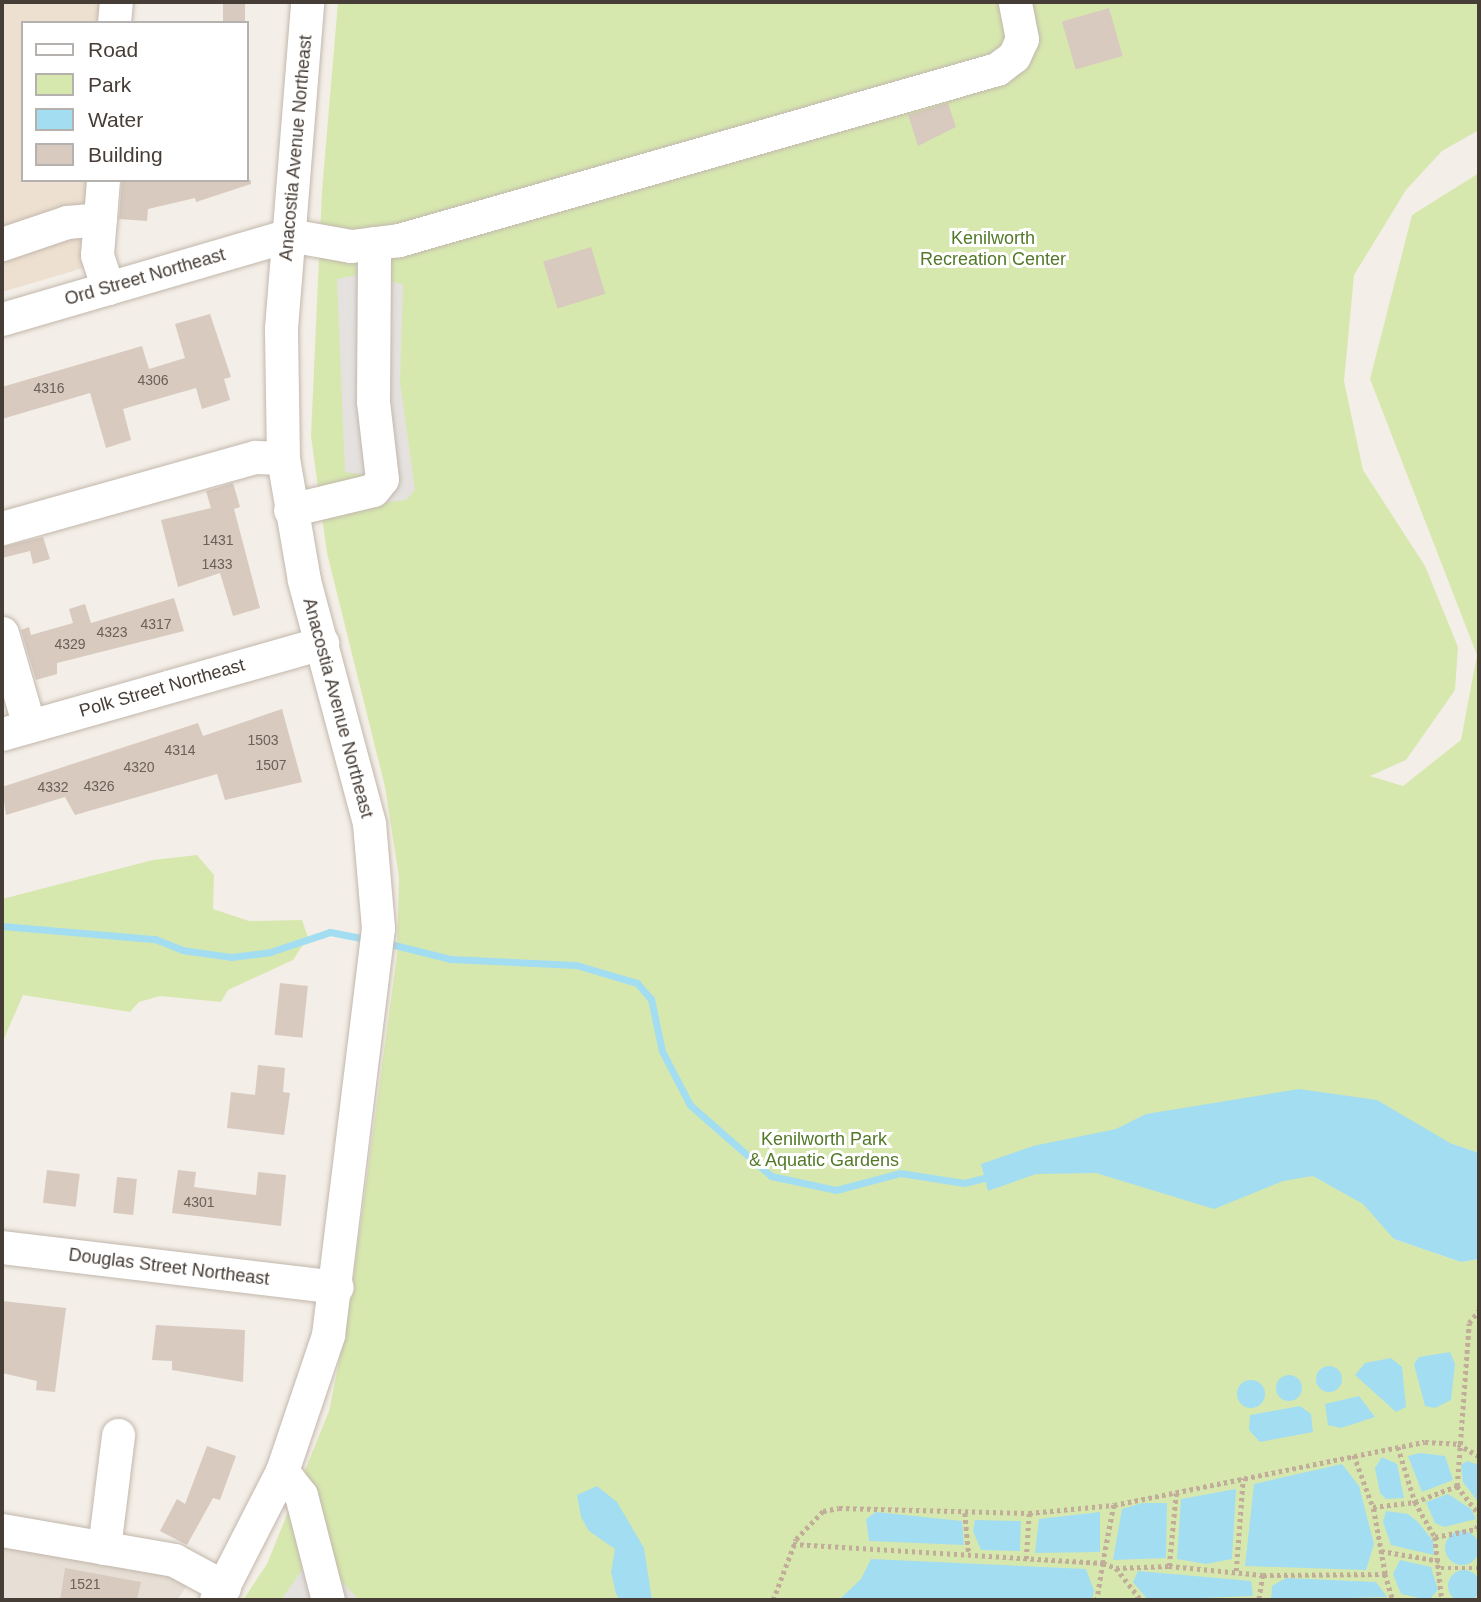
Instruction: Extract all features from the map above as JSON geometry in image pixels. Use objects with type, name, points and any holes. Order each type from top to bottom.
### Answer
[{"type":"street","points":[[114,21],[116,2]]},
{"type":"street","name":"Anacostia Avenue Northeast","points":[[220,1594],[282,1471],[323,1355],[337,1287],[378,928],[369,823],[290,510],[283,458],[281,328],[307,2]]},
{"type":"street","points":[[289,235],[351,246],[374,243],[997,69],[1014,56],[1022,40],[1015,2]]},
{"type":"street","points":[[103,182],[97,255],[108,288]]},
{"type":"street","points":[[2,244],[67,222],[100,219]]},
{"type":"street","name":"Ord Street Northeast","points":[[2,319],[289,235]]},
{"type":"street","points":[[290,510],[373,490],[382,480],[373,401],[374,243]]},
{"type":"street","points":[[2,528],[255,457],[283,458]]},
{"type":"street","points":[[2,633],[15,730]]},
{"type":"street","name":"Polk Street Northeast","points":[[15,730],[322,643]]},
{"type":"street","name":"Douglas Street Northeast","points":[[2,1247],[337,1287]]},
{"type":"street","points":[[104,1548],[118,1435]]},
{"type":"street","points":[[282,1471],[301,1495],[328,1600]]},
{"type":"street","points":[[2,1530],[174,1560],[220,1594]]},
{"type":"path","points":[[1479,1310],[1469,1323],[1457,1486],[1479,1514]]},
{"type":"path","points":[[773,1600],[793,1544],[824,1511],[860,1506],[965,1513],[1029,1513],[1114,1505],[1398,1447],[1458,1444],[1479,1457]]},
{"type":"path","points":[[1398,1447],[1415,1502],[1435,1537],[1441,1569],[1442,1600]]},
{"type":"path","points":[[1354,1454],[1374,1507],[1385,1574],[1393,1600]]},
{"type":"path","points":[[1236,1571],[1243,1478]]},
{"type":"path","points":[[1374,1507],[1415,1502],[1457,1486]]},
{"type":"path","points":[[1169,1566],[1176,1493]]},
{"type":"path","points":[[1097,1600],[1114,1505]]},
{"type":"path","points":[[965,1513],[969,1555]]},
{"type":"path","points":[[1026,1559],[1029,1513]]},
{"type":"path","points":[[1435,1537],[1478,1530],[1479,1521]]},
{"type":"path","points":[[793,1544],[1102,1563],[1116,1568],[1169,1566],[1263,1575],[1385,1574]]},
{"type":"path","points":[[1381,1551],[1440,1561]]},
{"type":"path","points":[[1116,1568],[1141,1600]]},
{"type":"path","points":[[1441,1569],[1479,1568]]},
{"type":"path","points":[[1259,1600],[1263,1575]]},
{"type":"shaded area","points":[[2,2],[107,2],[106,21],[21,21],[21,182],[92,182],[90,266],[2,292]]},
{"type":"shaded area","points":[[383,254],[389,280],[403,285],[400,382],[415,490],[406,500],[358,506],[364,475],[345,472],[337,279],[357,275],[355,258]]},
{"type":"shaded area","points":[[2,1541],[192,1579],[177,1600],[2,1600]]},
{"type":"shaded area","points":[[318,1547],[335,1574],[359,1600],[281,1600]]},
{"type":"green space","name":"Kenilworth Park & Aquatic Gardens","points":[[338,2],[1479,2],[1479,130],[1442,151],[1406,190],[1354,275],[1344,381],[1363,470],[1425,566],[1458,647],[1455,690],[1406,760],[1370,776],[1403,786],[1461,740],[1477,655],[1370,379],[1412,215],[1479,173],[1479,1153],[1450,1143],[1394,1239],[1461,1262],[1479,1259],[1479,1600],[243,1600],[267,1564],[329,1411],[348,1317],[397,955],[399,877],[385,787],[327,553],[311,436],[322,191]]},
{"type":"green space","points":[[197,855],[214,875],[213,909],[249,921],[302,920],[308,937],[293,960],[228,990],[221,1002],[160,996],[139,1002],[130,1012],[23,995],[2,1043],[2,899],[153,860]]},
{"type":"water","points":[[1299,1089],[1377,1100],[1450,1143],[1479,1153],[1479,1259],[1461,1262],[1394,1239],[1363,1204],[1313,1176],[1283,1181],[1214,1209],[1096,1173],[1036,1174],[988,1191],[981,1164],[1033,1146],[1116,1129],[1146,1114]]},
{"type":"water","points":[[1450,1352],[1455,1364],[1451,1400],[1435,1408],[1425,1406],[1414,1364],[1419,1357]]},
{"type":"water","points":[[1391,1358],[1402,1367],[1406,1407],[1396,1412],[1355,1375],[1365,1363]]},
{"type":"water","points":[[1329,1366],[1338,1370],[1342,1379],[1338,1388],[1329,1392],[1320,1388],[1316,1379],[1320,1370]]},
{"type":"water","points":[[1289,1375],[1298,1379],[1302,1388],[1298,1397],[1289,1401],[1280,1397],[1276,1388],[1280,1379]]},
{"type":"water","points":[[1251,1380],[1261,1384],[1265,1394],[1261,1404],[1251,1408],[1241,1404],[1237,1394],[1241,1384]]},
{"type":"water","points":[[1359,1396],[1375,1417],[1341,1428],[1328,1425],[1325,1404]]},
{"type":"water","points":[[1300,1406],[1311,1414],[1313,1432],[1260,1442],[1249,1430],[1250,1415]]},
{"type":"water","points":[[1420,1453],[1445,1456],[1453,1480],[1422,1492],[1408,1456]]},
{"type":"water","points":[[1382,1457],[1397,1464],[1404,1498],[1386,1499],[1380,1493],[1375,1468]]},
{"type":"water","points":[[1467,1461],[1479,1465],[1479,1503],[1463,1482],[1461,1465]]},
{"type":"water","points":[[1342,1464],[1359,1486],[1374,1544],[1366,1570],[1245,1566],[1254,1484]]},
{"type":"water","points":[[597,1486],[617,1502],[644,1548],[652,1600],[620,1600],[616,1594],[611,1572],[615,1549],[589,1531],[581,1517],[577,1495]]},
{"type":"water","points":[[1236,1489],[1232,1559],[1206,1564],[1177,1559],[1181,1499]]},
{"type":"water","points":[[1448,1494],[1471,1509],[1476,1519],[1444,1527],[1435,1523],[1426,1502]]},
{"type":"water","points":[[1142,1503],[1167,1503],[1166,1558],[1113,1560],[1122,1509]]},
{"type":"water","points":[[1386,1511],[1408,1514],[1418,1522],[1433,1541],[1434,1555],[1391,1545],[1383,1522]]},
{"type":"water","points":[[876,1512],[962,1521],[964,1545],[869,1541],[866,1519]]},
{"type":"water","points":[[1100,1512],[1100,1552],[1035,1553],[1039,1519]]},
{"type":"water","points":[[975,1520],[1021,1521],[1020,1551],[981,1550],[973,1531]]},
{"type":"water","points":[[1462,1531],[1474,1536],[1479,1548],[1474,1560],[1462,1565],[1450,1560],[1445,1548],[1450,1536]]},
{"type":"water","points":[[871,1559],[1086,1569],[1094,1591],[1092,1600],[839,1600],[861,1579]]},
{"type":"water","points":[[1400,1560],[1431,1567],[1438,1590],[1429,1600],[1401,1594],[1393,1574]]},
{"type":"water","points":[[1464,1570],[1476,1574],[1480,1586],[1476,1598],[1464,1602],[1452,1598],[1448,1586],[1452,1574]]},
{"type":"water","points":[[1138,1571],[1251,1581],[1253,1596],[1148,1600],[1133,1582]]},
{"type":"water","points":[[1286,1578],[1376,1582],[1387,1597],[1271,1600],[1272,1586]]},
{"type":"building","points":[[223,2],[245,2],[245,21],[223,21]]},
{"type":"building","points":[[1109,8],[1123,56],[1076,70],[1062,22]]},
{"type":"building","points":[[948,103],[956,127],[918,146],[908,115]]},
{"type":"building","points":[[251,180],[251,184],[196,202],[195,198],[148,209],[147,221],[119,219],[122,182]]},
{"type":"building","points":[[591,247],[605,294],[558,308],[543,262]]},
{"type":"building","points":[[210,314],[231,377],[224,379],[230,400],[202,409],[196,388],[123,409],[131,440],[106,448],[90,393],[2,419],[2,387],[142,346],[149,369],[185,358],[175,324]]},
{"type":"building","points":[[233,483],[240,507],[234,509],[260,608],[233,616],[220,573],[178,587],[161,520],[211,508],[206,491]]},
{"type":"building","points":[[43,537],[50,559],[33,564],[30,551],[2,558],[2,547]]},
{"type":"building","points":[[174,598],[184,631],[57,663],[57,674],[36,680],[21,630],[29,627],[31,635],[73,623],[69,609],[85,604],[91,623]]},
{"type":"building","points":[[282,709],[302,782],[225,800],[217,774],[75,815],[65,797],[6,815],[2,787],[198,723],[203,736]]},
{"type":"building","points":[[280,983],[308,986],[302,1038],[275,1035]]},
{"type":"building","points":[[258,1065],[285,1068],[283,1092],[290,1093],[284,1135],[227,1128],[231,1092],[255,1095]]},
{"type":"building","points":[[47,1170],[80,1174],[76,1207],[43,1203]]},
{"type":"building","points":[[178,1170],[196,1172],[194,1187],[256,1195],[258,1172],[286,1175],[281,1226],[172,1213]]},
{"type":"building","points":[[117,1177],[137,1179],[133,1215],[113,1213]]},
{"type":"building","points":[[2,1301],[66,1308],[55,1392],[36,1390],[37,1381],[2,1373]]},
{"type":"building","points":[[156,1325],[245,1330],[243,1382],[172,1370],[172,1361],[152,1360]]},
{"type":"building","points":[[207,1446],[236,1456],[220,1500],[213,1498],[187,1545],[160,1531],[177,1499],[185,1504]]},
{"type":"building","points":[[65,1568],[141,1582],[137,1600],[60,1600]]},
{"type":"waterway","points":[[2,926],[155,939],[182,950],[231,957],[270,952],[330,932],[367,939]]},
{"type":"waterway","points":[[386,943],[450,959],[576,965],[637,983],[651,999],[662,1051],[690,1105],[771,1176],[836,1190],[900,1173],[964,1183],[992,1176]]},
{"type":"park label","name":"Kenilworth Recreation Center","points":[[993,249]]}]
